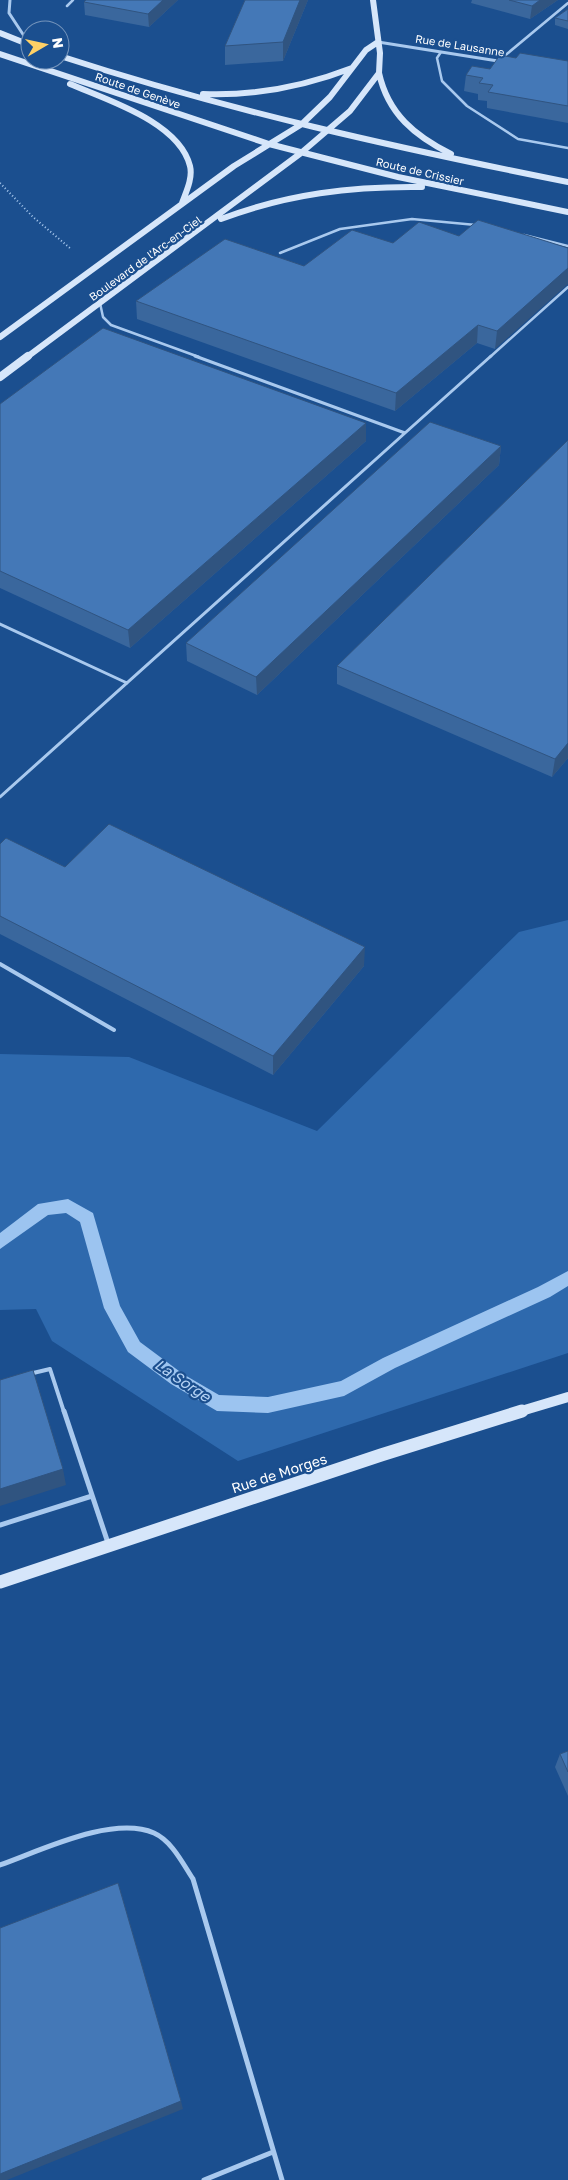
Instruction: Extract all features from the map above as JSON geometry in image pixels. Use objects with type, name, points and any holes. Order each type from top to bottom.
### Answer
[{"type":"main road","points":[[373,0],[380,58],[380,86],[386,100],[394,113],[408,126],[438,147],[468,162]]},
{"type":"main road","points":[[0,33],[20,41]]},
{"type":"main road","points":[[269,144],[302,124],[330,97],[366,50],[378,42]]},
{"type":"main road","name":"Route de Genève","points":[[0,54],[269,144]]},
{"type":"main road","points":[[10,58],[134,113],[168,132],[182,148],[190,167],[182,203]]},
{"type":"main road","name":"Route de Genève","points":[[70,59],[166,89],[330,130]]},
{"type":"main road","points":[[166,89],[217,95],[275,92],[300,87],[353,68]]},
{"type":"main road","points":[[330,130],[350,111],[379,73]]},
{"type":"main road","name":"Route de Crissier","points":[[330,130],[468,162],[568,182]]},
{"type":"main road","name":"Boulevard de l'Arc-en-Ciel","points":[[0,377],[207,225],[330,130]]},
{"type":"main road","name":"Route de Crissier","points":[[269,144],[448,188],[568,212]]},
{"type":"main road","name":"Boulevard de l'Arc-en-Ciel","points":[[0,337],[182,203],[269,144]]},
{"type":"main road","points":[[207,225],[270,202],[337,189],[365,186],[448,188]]},
{"type":"main road","name":"Rue de Morges","points":[[0,1582],[372,1458],[568,1398]]},
{"type":"street","points":[[10,0],[9,13],[20,30]]},
{"type":"street","name":"Rue de Lausanne","points":[[378,42],[498,61]]},
{"type":"lane","points":[[67,6],[73,0]]},
{"type":"lane","points":[[498,61],[568,3]]},
{"type":"lane","points":[[441,52],[437,58],[442,81],[466,106],[518,139],[568,148]]},
{"type":"lane","name":"Rue de Lausanne","points":[[498,61],[507,63]]},
{"type":"lane","points":[[280,253],[340,229],[412,219],[485,226]]},
{"type":"lane","points":[[522,234],[568,246]]},
{"type":"lane","points":[[0,797],[568,286]]},
{"type":"lane","points":[[100,303],[103,317],[111,325],[405,433]]},
{"type":"lane","points":[[0,624],[127,683]]},
{"type":"lane","points":[[0,964],[114,1030]]},
{"type":"lane","points":[[25,1376],[50,1368],[109,1546]]},
{"type":"lane","points":[[0,1526],[92,1496]]},
{"type":"lane","points":[[0,1865],[101,1830],[129,1828],[154,1834],[174,1852],[193,1879],[282,2180]]},
{"type":"lane","points":[[204,2180],[273,2152]]},
{"type":"path","points":[[0,184],[33,217],[74,252]]},
{"type":"shaded area","points":[[568,920],[568,1353],[238,1461],[52,1341],[36,1309],[0,1310],[0,1054],[129,1057],[317,1131],[519,932]]},
{"type":"building","points":[[86,0],[163,0],[148,14],[84,2]]},
{"type":"building","points":[[245,0],[300,0],[283,42],[225,46]]},
{"type":"building","points":[[509,0],[540,0],[532,6]]},
{"type":"building","points":[[568,9],[568,21],[555,18]]},
{"type":"building","points":[[520,53],[568,61],[568,106],[488,92],[493,85],[479,83],[483,78],[466,75],[472,66],[490,69],[500,55],[516,58]]},
{"type":"building","points":[[478,220],[568,248],[568,268],[497,331],[478,325],[396,393],[136,301],[225,239],[304,266],[352,230],[393,243],[419,222],[459,236]]},
{"type":"building","points":[[103,328],[366,423],[128,630],[0,571],[0,404]]},
{"type":"building","points":[[430,422],[501,446],[256,677],[186,643]]},
{"type":"building","points":[[568,440],[568,743],[555,759],[337,666]]},
{"type":"building","points":[[109,824],[365,947],[273,1056],[0,916],[0,844],[6,838],[65,867]]},
{"type":"building","points":[[33,1370],[63,1469],[0,1489],[0,1380]]},
{"type":"building","points":[[568,1751],[568,1772],[560,1754]]},
{"type":"building","points":[[118,1883],[181,2101],[0,2174],[0,1928]]},
{"type":"waterway","name":"La Sorge","points":[[0,1242],[44,1209],[68,1206],[87,1218],[112,1308],[134,1347],[177,1379],[217,1403],[268,1405],[344,1388],[389,1363],[544,1292],[568,1278]]}]
